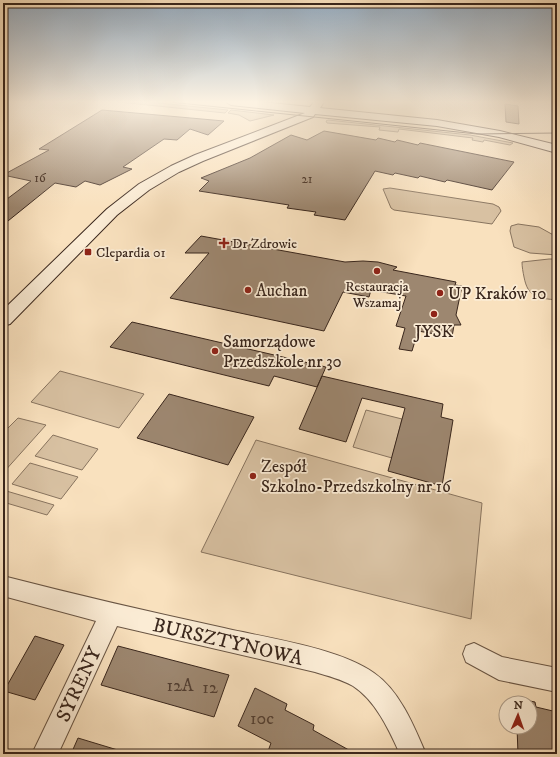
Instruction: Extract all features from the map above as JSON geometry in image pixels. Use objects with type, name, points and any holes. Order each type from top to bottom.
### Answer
[{"type":"street","points":[[3,320],[112,212],[144,187],[174,169],[251,137]]},
{"type":"street","points":[[515,137],[557,147]]},
{"type":"street","name":"BURSZTYNOWA","points":[[3,586],[111,614],[315,660],[342,670],[367,682],[384,701],[402,728],[413,754]]},
{"type":"street","name":"SYRENY","points":[[45,754],[111,614]]},
{"type":"street","points":[[474,654],[499,668],[557,680]]},
{"type":"shaded area","points":[[467,137],[483,137],[513,143],[510,145],[484,140],[483,142],[472,140],[473,138]]},
{"type":"shaded area","points":[[390,188],[493,204],[499,207],[501,211],[492,224],[394,210],[391,208],[383,189]]},
{"type":"shaded area","points":[[518,224],[539,227],[557,237],[557,255],[530,253],[514,247],[510,231],[511,226]]},
{"type":"shaded area","points":[[557,259],[557,300],[544,299],[531,293],[526,284],[522,268],[522,262]]},
{"type":"shaded area","points":[[60,371],[144,394],[119,428],[31,402]]},
{"type":"shaded area","points":[[366,410],[402,419],[392,458],[353,447]]},
{"type":"shaded area","points":[[18,418],[46,425],[3,473],[3,433]]},
{"type":"shaded area","points":[[53,435],[98,449],[82,470],[35,456]]},
{"type":"shaded area","points":[[256,440],[482,503],[471,619],[201,552]]},
{"type":"shaded area","points":[[30,463],[78,477],[61,499],[12,484]]},
{"type":"shaded area","points":[[3,490],[54,505],[47,515],[3,502]]},
{"type":"building","points":[[58,137],[180,137],[177,140],[164,139],[123,167],[132,169],[100,185],[85,181],[76,187],[55,183],[3,225],[3,202],[31,181],[3,175],[49,150],[39,149]]},
{"type":"building","points":[[287,137],[298,137],[307,140],[312,137],[361,137],[376,140],[378,138],[395,142],[397,140],[418,145],[420,143],[514,162],[492,190],[447,180],[445,182],[420,176],[418,178],[395,173],[393,175],[375,171],[345,220],[314,215],[316,212],[287,208],[289,205],[199,191],[209,181],[201,178],[250,158]]},
{"type":"building","points":[[201,236],[345,262],[378,262],[397,267],[393,270],[456,282],[455,285],[462,286],[456,315],[461,325],[454,325],[452,337],[418,331],[412,351],[399,349],[405,328],[396,326],[406,296],[371,290],[369,297],[343,292],[324,331],[170,298],[209,253],[185,253]]},
{"type":"building","points":[[132,322],[326,367],[317,387],[274,376],[269,386],[110,347]]},
{"type":"building","points":[[322,376],[443,404],[441,417],[453,420],[442,486],[388,471],[405,408],[362,398],[346,442],[299,429]]},
{"type":"building","points":[[169,394],[254,417],[228,465],[137,438]]},
{"type":"building","points":[[35,636],[64,645],[35,700],[4,691]]},
{"type":"building","points":[[118,646],[229,675],[214,717],[101,685]]},
{"type":"building","points":[[255,688],[287,704],[285,710],[314,725],[313,730],[356,754],[267,754],[271,743],[238,726]]},
{"type":"building","points":[[538,707],[557,712],[557,754],[518,754],[517,735],[538,735]]},
{"type":"building","points":[[78,738],[121,751],[121,754],[71,754]]},
{"type":"place","name":"Dr Zdrowie","points":[[224,243]]},
{"type":"place","name":"Clepardia 01","points":[[88,252]]},
{"type":"place","name":"Restauracja Wszamaj","points":[[377,271]]},
{"type":"place","name":"Auchan","points":[[248,290]]},
{"type":"place","name":"UP Kraków 10","points":[[440,293]]},
{"type":"place","name":"JYSK","points":[[434,314]]},
{"type":"place","name":"Samorządowe Przedszkole nr 30","points":[[215,351]]},
{"type":"place","name":"Zespół Szkolno-Przedszkolny nr 16","points":[[253,476]]}]
